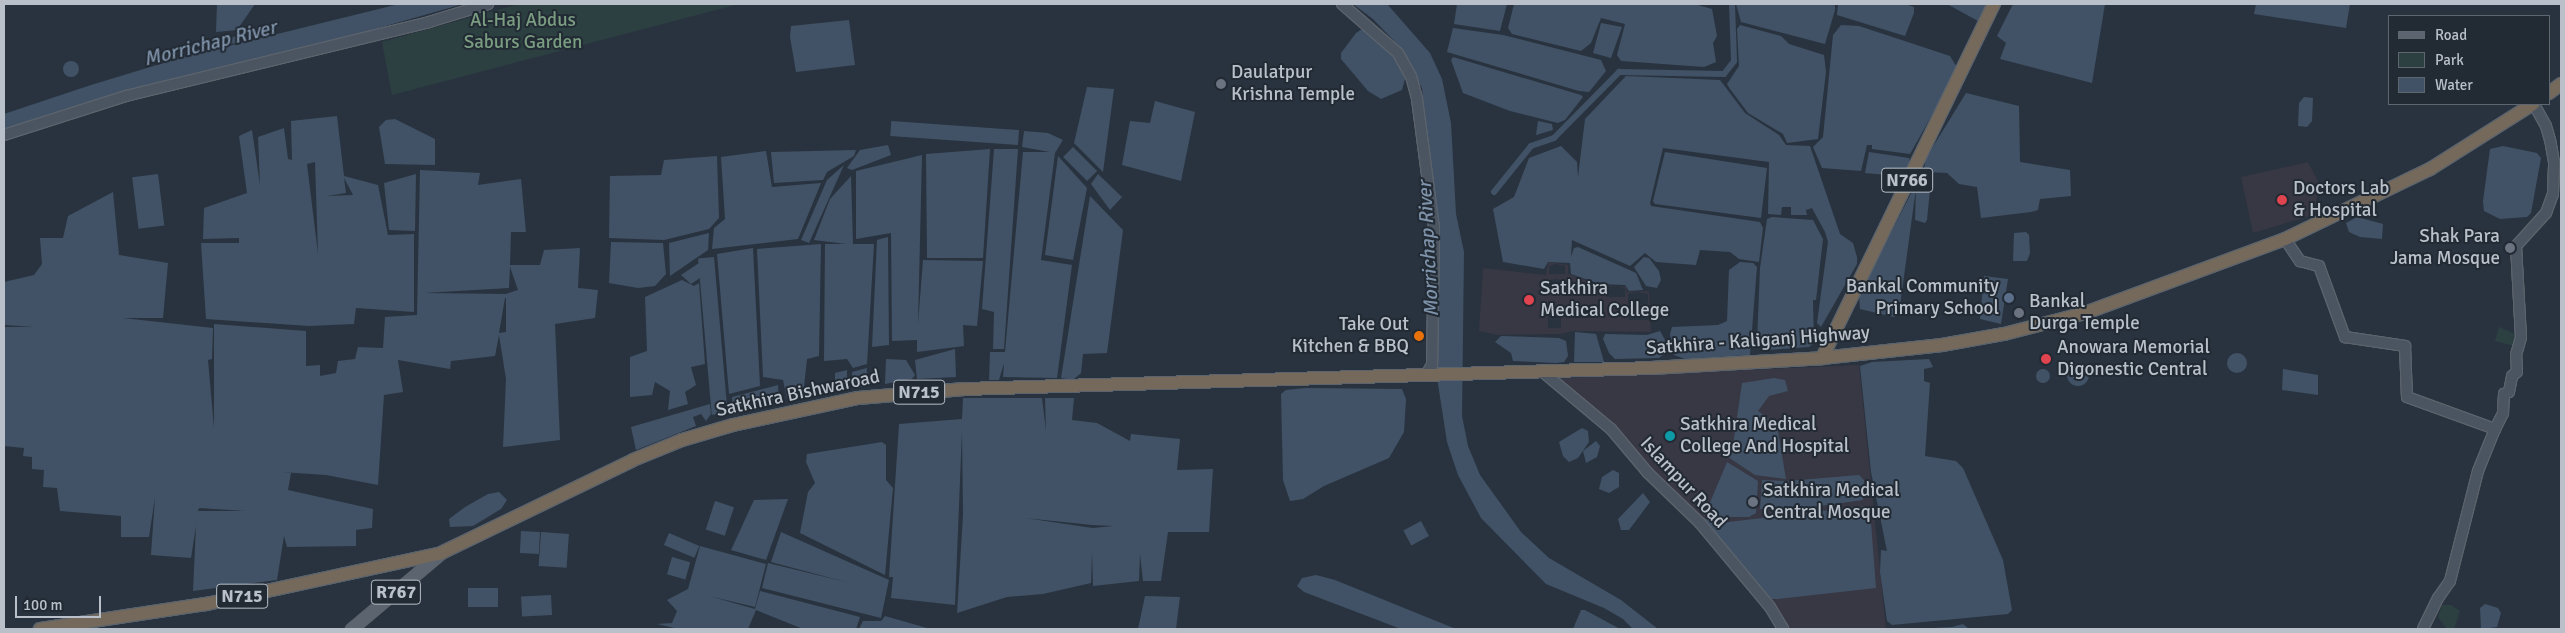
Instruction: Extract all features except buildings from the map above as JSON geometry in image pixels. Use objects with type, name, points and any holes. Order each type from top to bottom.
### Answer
[{"type":"highway","name":"N766","points":[[1822,358],[1994,4]]},
{"type":"highway","points":[[2550,92],[2561,84]]},
{"type":"highway","name":"Satkhira - Kaliganj Highway","points":[[1427,376],[1544,373],[1822,358],[1942,345],[2044,324],[2129,298],[2284,239],[2430,169],[2532,105]]},
{"type":"highway","name":"Satkhira Bishwaroad","points":[[441,553],[633,460],[682,440],[733,425],[858,398],[984,388],[1427,376]]},
{"type":"highway","name":"N715","points":[[40,629],[206,604],[441,553]]},
{"type":"main road","name":"R767","points":[[351,629],[441,553]]},
{"type":"street","points":[[4,135],[126,96],[429,22],[488,4]]},
{"type":"street","points":[[1342,4],[1398,54],[1410,76],[1417,99],[1434,230],[1432,365],[1427,376]]},
{"type":"street","points":[[2423,629],[2438,598],[2450,581],[2478,471],[2503,413],[2504,394],[2509,392],[2512,376],[2517,372],[2516,355],[2521,338],[2516,246],[2546,214],[2553,194],[2554,162],[2550,140],[2534,105]]},
{"type":"street","points":[[2284,239],[2300,261],[2319,266],[2345,337],[2405,346],[2407,397],[2495,429]]},
{"type":"street","name":"Islampur Road","points":[[1544,373],[1611,429],[1648,474],[1701,524],[1772,609],[1783,629]]},
{"type":"shaded area","name":"Doctors Lab & Hospital","points":[[2308,162],[2320,185],[2313,215],[2253,233],[2241,177]]},
{"type":"shaded area","name":"Satkhira Medical College","points":[[1548,262],[1568,265],[1568,274],[1601,285],[1615,286],[1606,287],[1606,297],[1625,297],[1625,288],[1617,286],[1626,287],[1627,292],[1649,291],[1650,310],[1629,309],[1629,320],[1650,320],[1651,332],[1573,331],[1560,334],[1498,335],[1479,331],[1483,268],[1546,275]],"holes":[[[1556,264],[1565,266],[1565,274],[1549,274],[1549,266]],[[1555,279],[1565,281],[1565,289],[1547,289],[1547,281]],[[1636,292],[1648,294],[1648,304],[1628,304],[1628,294]],[[1566,307],[1590,307],[1590,318],[1566,318]],[[1548,315],[1561,315],[1561,328],[1548,328]]]},
{"type":"shaded area","name":"Anowara Memorial Digonestic Central","points":[[2048,353],[2051,354],[2051,364],[2044,365],[2041,364],[2040,357],[2041,354]]},
{"type":"shaded area","points":[[1859,365],[1886,629],[1790,629],[1646,463],[1558,378]]},
{"type":"green space","name":"Al-Haj Abdus Saburs Garden","points":[[519,4],[739,4],[392,95],[382,42]]},
{"type":"green space","points":[[2499,327],[2517,335],[2514,346],[2495,341]]},
{"type":"green space","points":[[2442,605],[2451,605],[2460,611],[2454,629],[2447,629],[2438,617]]},
{"type":"water","points":[[217,4],[255,4],[237,30],[216,32]]},
{"type":"water","points":[[399,4],[463,4],[312,47],[189,75],[4,131],[4,114],[91,85],[180,58]]},
{"type":"water","points":[[1353,4],[1388,5],[1430,53],[1442,79],[1451,123],[1456,214],[1464,252],[1462,416],[1468,446],[1480,475],[1521,532],[1549,558],[1621,600],[1658,629],[1633,629],[1623,619],[1604,608],[1546,584],[1481,518],[1458,475],[1447,442],[1438,384],[1433,190],[1422,88],[1401,48],[1373,19]]},
{"type":"water","points":[[1457,4],[1507,4],[1500,31],[1454,24]]},
{"type":"water","points":[[1514,4],[1694,4],[1712,9],[1717,36],[1713,43],[1716,62],[1704,67],[1621,61],[1617,55],[1625,24],[1601,18],[1591,43],[1581,51],[1512,34],[1508,28]]},
{"type":"water","points":[[1736,4],[1835,4],[1835,10],[1825,44],[1741,22]]},
{"type":"water","points":[[1838,4],[1905,4],[1914,7],[1914,13],[1905,36],[1837,15]]},
{"type":"water","points":[[1947,4],[1987,4],[1978,21]]},
{"type":"water","points":[[2013,4],[2105,4],[2092,83],[2000,59],[2006,43],[1997,36]]},
{"type":"water","points":[[2256,4],[2350,4],[2346,28],[2254,14]]},
{"type":"water","points":[[849,20],[855,65],[796,72],[790,37],[791,26]]},
{"type":"water","points":[[1601,23],[1622,27],[1611,58],[1593,53]]},
{"type":"water","points":[[1740,25],[1781,36],[1789,44],[1824,55],[1826,72],[1818,139],[1787,143],[1783,134],[1748,113],[1730,89],[1727,84],[1739,66],[1737,29]]},
{"type":"water","points":[[1841,25],[1859,26],[1950,56],[1958,69],[1910,154],[1872,149],[1872,145],[1867,145],[1861,171],[1822,168],[1813,147],[1823,137],[1833,35]]},
{"type":"water","points":[[1365,27],[1398,62],[1405,79],[1402,90],[1381,99],[1368,91],[1341,59],[1341,53],[1356,33]]},
{"type":"water","points":[[1453,28],[1503,35],[1601,60],[1606,71],[1589,92],[1579,91],[1447,52]]},
{"type":"water","points":[[236,36],[241,37],[240,43],[212,45]]},
{"type":"water","points":[[1453,57],[1583,97],[1565,120],[1558,123],[1510,111],[1463,93],[1451,60]]},
{"type":"water","points":[[71,61],[79,69],[71,77],[63,69]]},
{"type":"water","points":[[1626,76],[1720,80],[1745,113],[1779,135],[1786,145],[1810,146],[1840,234],[1853,243],[1857,257],[1857,264],[1821,327],[1817,323],[1828,242],[1825,232],[1812,208],[1806,210],[1807,215],[1791,215],[1791,207],[1782,207],[1781,215],[1768,214],[1769,162],[1663,148],[1650,203],[1651,206],[1760,222],[1763,228],[1759,262],[1739,259],[1730,252],[1700,250],[1696,265],[1656,262],[1645,253],[1630,266],[1572,240],[1571,257],[1574,248],[1578,247],[1636,273],[1643,290],[1629,291],[1625,285],[1600,284],[1571,274],[1570,263],[1548,262],[1544,269],[1503,262],[1493,209],[1514,197],[1529,158],[1561,146],[1577,162],[1578,177],[1585,119]]},
{"type":"water","points":[[1087,87],[1114,89],[1103,172],[1074,143]]},
{"type":"water","points":[[1966,93],[2019,106],[2020,162],[2070,170],[2071,196],[2040,199],[2038,210],[2031,212],[1981,218],[1977,187],[1959,184],[1947,173],[1927,172],[1924,169],[1926,158]]},
{"type":"water","points":[[2304,97],[2313,98],[2312,121],[2307,127],[2298,126],[2299,103]]},
{"type":"water","points":[[1155,101],[1195,112],[1181,181],[1122,165],[1130,121],[1150,123]]},
{"type":"water","points":[[337,116],[344,176],[378,185],[388,235],[414,234],[414,312],[356,308],[354,324],[309,326],[206,319],[201,243],[239,243],[239,238],[203,239],[204,208],[247,193],[239,136],[252,130],[260,185],[258,137],[284,128],[288,159],[292,160],[291,121]],"holes":[[[315,162],[318,253],[318,254],[307,164]],[[344,178],[353,195],[327,196],[346,193]]]},
{"type":"water","points":[[395,119],[435,139],[435,165],[385,164],[379,127],[386,120]]},
{"type":"water","points":[[891,121],[1019,130],[1018,145],[890,136]]},
{"type":"water","points":[[1538,121],[1552,124],[1553,130],[1536,135]]},
{"type":"water","points":[[1024,131],[1048,133],[1063,140],[1055,153],[1041,260],[1072,265],[1057,378],[1003,377],[1004,363],[999,380],[989,380],[990,352],[1005,352],[1023,152],[1050,152],[1022,147]]},
{"type":"water","points":[[888,145],[891,155],[852,170],[847,168],[860,150]]},
{"type":"water","points":[[2503,146],[2537,153],[2541,158],[2531,213],[2527,217],[2500,219],[2484,211],[2483,201],[2490,149]]},
{"type":"water","points":[[1073,147],[1097,171],[1087,181],[1063,157]]},
{"type":"water","points":[[990,149],[983,258],[927,258],[926,154]]},
{"type":"water","points":[[994,149],[1018,149],[1004,349],[993,349],[994,312],[982,309]]},
{"type":"water","points":[[856,150],[854,156],[827,172],[823,180],[774,183],[771,152]]},
{"type":"water","points":[[766,151],[772,187],[821,183],[798,239],[712,249],[714,228],[725,219],[721,157]]},
{"type":"water","points":[[1665,152],[1767,168],[1761,218],[1655,204],[1653,201]]},
{"type":"water","points":[[1869,152],[1909,158],[1910,161],[1905,174],[1899,176],[1865,173]]},
{"type":"water","points":[[922,155],[918,324],[923,260],[983,261],[977,326],[963,325],[964,346],[917,352],[917,340],[892,341],[891,233],[856,239],[856,171]]},
{"type":"water","points":[[717,156],[719,218],[709,229],[664,240],[609,238],[610,176],[661,175],[664,160]]},
{"type":"water","points":[[1058,156],[1087,188],[1073,260],[1045,255]]},
{"type":"water","points":[[844,165],[809,243],[801,240],[827,180]]},
{"type":"water","points":[[420,170],[480,173],[478,185],[521,179],[526,232],[511,232],[510,265],[540,265],[544,250],[580,248],[578,288],[598,290],[595,318],[555,324],[560,440],[503,447],[506,379],[499,335],[495,356],[451,361],[450,369],[398,360],[403,392],[384,395],[378,485],[326,475],[281,472],[291,473],[288,490],[373,509],[372,528],[356,530],[356,546],[287,547],[284,536],[277,580],[193,591],[196,526],[191,558],[151,555],[155,497],[149,537],[121,537],[121,516],[60,511],[57,488],[43,487],[44,470],[32,469],[32,457],[23,456],[24,448],[4,446],[4,327],[34,327],[4,325],[4,282],[34,275],[42,264],[40,238],[63,238],[68,216],[113,192],[119,255],[168,263],[163,318],[123,318],[213,328],[212,359],[208,360],[214,428],[214,324],[306,331],[306,366],[320,365],[320,376],[336,373],[338,361],[355,359],[358,347],[383,348],[385,317],[417,315]],"holes":[[[510,267],[518,290],[506,294],[424,293],[509,288]],[[505,298],[506,332],[499,333]],[[199,508],[245,511],[198,511]]]},
{"type":"water","points":[[158,174],[164,226],[139,229],[132,177]]},
{"type":"water","points":[[416,174],[415,231],[389,230],[384,183]]},
{"type":"water","points":[[1098,174],[1122,197],[1110,210],[1091,184]]},
{"type":"water","points":[[851,176],[853,244],[874,244],[867,364],[853,368],[847,359],[824,361],[825,244],[846,244],[814,240],[830,199]]},
{"type":"water","points":[[1919,178],[1931,179],[1927,220],[1925,223],[1915,220],[1916,188],[1899,313],[1894,317],[1860,309],[1859,295]]},
{"type":"water","points":[[1090,196],[1123,230],[1107,353],[1083,354],[1081,373],[1073,380],[1061,378]]},
{"type":"water","points":[[1772,217],[1813,220],[1823,239],[1816,300],[1813,300],[1814,343],[1809,347],[1768,350],[1760,348],[1757,343],[1760,268],[1767,219]]},
{"type":"water","points":[[2357,217],[2383,224],[2382,239],[2360,237],[2349,232],[2346,223]]},
{"type":"water","points":[[2026,232],[2029,235],[2030,253],[2027,261],[2013,261],[2014,233]]},
{"type":"water","points":[[709,233],[708,250],[670,276],[669,243]]},
{"type":"water","points":[[888,237],[889,345],[872,347],[877,240]]},
{"type":"water","points":[[611,242],[663,243],[666,274],[655,286],[638,288],[609,283]]},
{"type":"water","points":[[821,244],[819,356],[807,359],[803,396],[787,399],[783,380],[763,377],[757,249]]},
{"type":"water","points":[[753,248],[760,386],[729,394],[717,254]]},
{"type":"water","points":[[714,257],[728,413],[712,415],[698,258]]},
{"type":"water","points":[[1644,257],[1649,258],[1659,271],[1661,280],[1657,288],[1646,286],[1634,267]]},
{"type":"water","points":[[702,261],[700,278],[691,284],[681,275]]},
{"type":"water","points":[[1740,262],[1753,263],[1757,267],[1750,355],[1685,359],[1674,355],[1670,334],[1672,327],[1718,325],[1727,321],[1729,270]]},
{"type":"water","points":[[1984,276],[2008,279],[2001,324],[1980,319]]},
{"type":"water","points":[[682,280],[694,286],[699,283],[705,364],[691,367],[696,385],[685,392],[688,404],[668,410],[670,391],[655,382],[652,395],[630,397],[630,357],[647,351],[645,297]]},
{"type":"water","points":[[1660,331],[1665,340],[1664,354],[1659,358],[1615,359],[1609,353],[1603,339],[1605,334],[1647,335]]},
{"type":"water","points":[[1575,332],[1596,334],[1604,362],[1574,362]]},
{"type":"water","points":[[1501,336],[1559,338],[1566,341],[1568,356],[1564,362],[1556,363],[1513,361],[1511,353],[1495,342]]},
{"type":"water","points":[[955,349],[956,377],[917,379],[915,360]]},
{"type":"water","points":[[2237,353],[2244,356],[2247,363],[2244,370],[2237,373],[2230,370],[2227,363],[2230,356]]},
{"type":"water","points":[[886,359],[906,360],[915,375],[912,379],[885,384]]},
{"type":"water","points":[[1929,359],[1933,367],[1924,369],[1924,381],[1930,383],[1925,456],[1956,461],[1963,468],[2003,560],[2012,610],[2008,614],[1892,625],[1887,621],[1880,572],[1881,550],[1887,551],[1871,472],[1860,366],[1872,362]]},
{"type":"water","points":[[2078,364],[2086,367],[2089,375],[2086,383],[2078,386],[2070,383],[2067,375],[2070,367]]},
{"type":"water","points":[[867,368],[866,387],[853,386],[852,372]]},
{"type":"water","points":[[2043,369],[2048,371],[2050,376],[2048,381],[2043,383],[2038,381],[2036,376],[2038,371]]},
{"type":"water","points":[[2283,369],[2318,375],[2318,395],[2282,390]]},
{"type":"water","points":[[847,370],[847,390],[835,390],[835,373]]},
{"type":"water","points":[[1774,378],[1785,380],[1788,391],[1769,396],[1758,411],[1777,425],[1786,479],[1755,475],[1728,457],[1733,445],[1742,383]]},
{"type":"water","points":[[778,385],[779,401],[733,415],[732,397]]},
{"type":"water","points":[[1305,388],[1402,389],[1406,399],[1404,432],[1389,458],[1324,486],[1303,499],[1290,501],[1283,480],[1281,394],[1286,390]]},
{"type":"water","points":[[963,398],[1042,398],[1046,431],[1045,398],[1074,398],[1072,420],[1097,423],[1130,441],[1131,434],[1180,439],[1177,470],[1213,469],[1209,532],[1168,532],[1161,581],[1143,581],[1140,554],[1139,581],[1093,586],[1092,552],[1091,583],[1043,594],[1007,597],[957,613],[963,515],[962,431],[955,605],[891,598],[893,577],[889,577],[899,424],[962,419]],"holes":[[[1025,518],[1113,526],[1093,528]]]},
{"type":"water","points":[[710,404],[711,414],[706,421],[701,414],[693,417],[696,426],[636,450],[631,427]]},
{"type":"water","points":[[1582,428],[1588,431],[1589,442],[1578,458],[1569,462],[1563,456],[1559,442]]},
{"type":"water","points":[[1596,441],[1600,446],[1597,457],[1586,463],[1583,451]]},
{"type":"water","points":[[882,442],[886,445],[886,480],[893,488],[885,575],[800,533],[808,492],[815,483],[806,462],[807,454]]},
{"type":"water","points":[[1727,462],[1758,481],[1756,513],[1749,517],[1719,517],[1706,512]]},
{"type":"water","points":[[1613,470],[1619,473],[1619,487],[1609,493],[1599,489],[1602,477]]},
{"type":"water","points":[[1859,475],[1864,480],[1863,500],[1791,510],[1760,509],[1762,480],[1787,481]]},
{"type":"water","points":[[499,492],[507,500],[501,509],[473,526],[450,527],[449,519],[465,507],[488,494]]},
{"type":"water","points":[[1643,493],[1650,502],[1629,530],[1621,530],[1618,519]]},
{"type":"water","points":[[788,499],[766,560],[731,550],[754,500]]},
{"type":"water","points":[[715,501],[734,507],[725,536],[706,530]]},
{"type":"water","points":[[1865,506],[1870,509],[1876,588],[1778,599],[1767,599],[1701,518],[1728,522]]},
{"type":"water","points":[[1421,521],[1429,536],[1411,545],[1403,530]]},
{"type":"water","points":[[521,531],[540,532],[539,554],[520,553]]},
{"type":"water","points":[[541,532],[569,534],[567,568],[539,566]]},
{"type":"water","points":[[781,532],[889,580],[881,618],[762,588],[768,563],[850,583],[771,562]]},
{"type":"water","points":[[669,533],[699,546],[694,558],[664,545]]},
{"type":"water","points":[[700,546],[766,564],[755,607],[709,596],[755,609],[760,591],[860,617],[856,629],[803,629],[756,610],[748,629],[679,629],[657,624],[672,623],[677,611],[667,600],[688,589]]},
{"type":"water","points":[[672,557],[690,562],[685,580],[667,574]]},
{"type":"water","points":[[1316,575],[1335,580],[1456,629],[1401,629],[1304,592],[1297,586],[1302,578]]},
{"type":"water","points":[[468,588],[498,588],[498,607],[468,607]]},
{"type":"water","points":[[551,595],[552,615],[522,617],[521,597]]},
{"type":"water","points":[[1145,596],[1180,597],[1176,629],[1138,629]]},
{"type":"water","points":[[2485,604],[2498,608],[2501,613],[2497,627],[2481,629],[2480,608]]},
{"type":"water","points":[[1581,610],[1585,610],[1620,629],[1573,629]]},
{"type":"water","points":[[885,616],[929,629],[859,629],[863,621],[881,621]]},
{"type":"water","points":[[1963,624],[1969,629],[1914,629],[1952,627]]},
{"type":"waterway","points":[[1494,192],[1531,146],[1554,138],[1619,72],[1724,74],[1734,61],[1732,4]]},
{"type":"place","name":"Daulatpur Krishna Temple","points":[[1221,84]]},
{"type":"place","name":"Doctors Lab & Hospital","points":[[2282,200]]},
{"type":"place","name":"Shak Para Jama Mosque","points":[[2510,248]]},
{"type":"place","name":"Bankal Community Primary School","points":[[2009,298]]},
{"type":"place","name":"Satkhira Medical College","points":[[1529,300]]},
{"type":"place","name":"Bankal Durga Temple","points":[[2019,313]]},
{"type":"place","name":"Take Out Kitchen & BBQ","points":[[1419,336]]},
{"type":"place","name":"Anowara Memorial Digonestic Central","points":[[2046,359]]},
{"type":"place","name":"Satkhira Medical College And Hospital","points":[[1670,436]]},
{"type":"place","name":"Satkhira Medical Central Mosque","points":[[1753,502]]},
{"type":"water label","name":"Morrichap River","points":[[210,43]]},
{"type":"water label","name":"Morrichap River","points":[[1428,249]]}]
